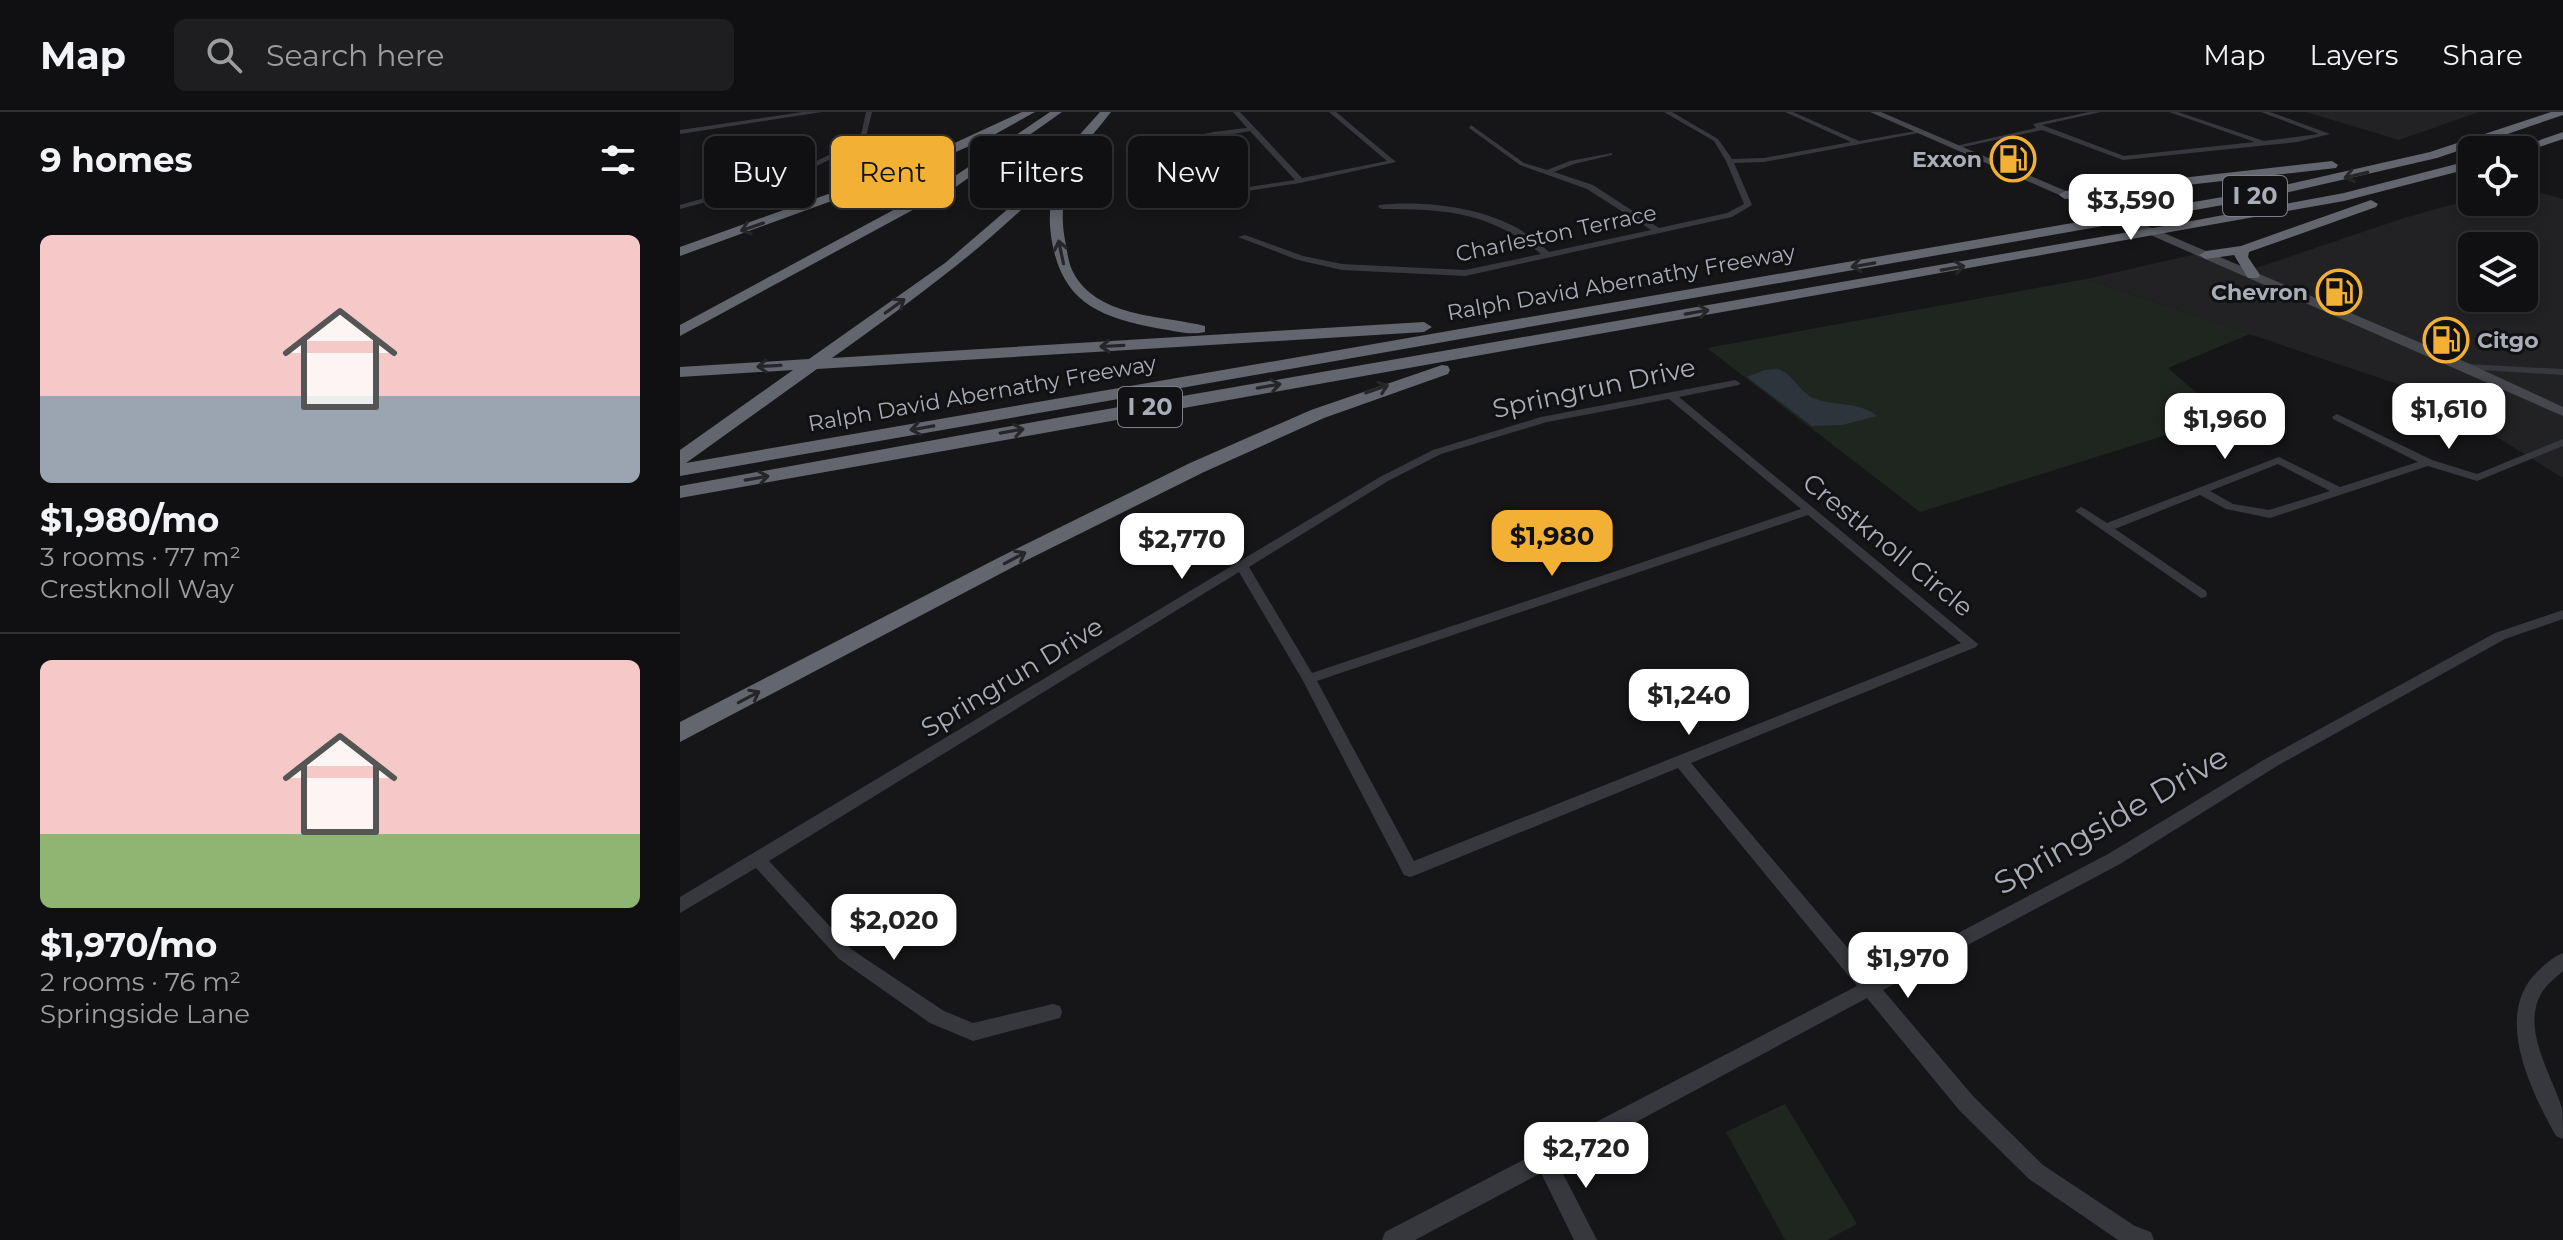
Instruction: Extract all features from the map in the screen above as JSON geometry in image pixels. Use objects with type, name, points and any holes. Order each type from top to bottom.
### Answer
[{"type":"highway","points":[[680,252],[904,173],[949,154],[1030,112]]},
{"type":"highway","points":[[680,316],[943,176],[1039,112]]},
{"type":"highway","points":[[680,331],[953,183],[1057,112]]},
{"type":"highway","points":[[1107,112],[1056,194],[1053,215],[1069,277],[1084,294],[1111,309],[1142,320],[1217,332],[1302,334]]},
{"type":"highway","points":[[680,459],[994,230],[1035,193],[1107,112]]},
{"type":"highway","name":"Ralph David Abernathy Freeway","points":[[680,470],[2263,194],[2384,168],[2512,131],[2562,112]]},
{"type":"highway","points":[[2065,195],[2306,169],[2512,131]]},
{"type":"highway","points":[[2538,144],[2563,136]]},
{"type":"highway","points":[[2538,148],[2563,136]]},
{"type":"highway","name":"Ralph David Abernathy Freeway","points":[[680,492],[1070,420],[2287,208],[2458,168]]},
{"type":"highway","points":[[2206,255],[2243,250],[2366,205],[2458,178]]},
{"type":"highway","points":[[2243,250],[2241,257],[2253,275]]},
{"type":"highway","points":[[680,372],[1487,321],[1795,276]]},
{"type":"highway","points":[[680,733],[1046,541],[1259,437],[1387,386],[1620,326]]},
{"type":"main road","points":[[1874,112],[2466,367],[2563,412]]},
{"type":"street","points":[[680,132],[818,112]]},
{"type":"street","points":[[680,207],[840,153],[864,136],[869,112]]},
{"type":"street","points":[[1236,112],[1300,181]]},
{"type":"street","points":[[1248,189],[1392,162],[1332,112]]},
{"type":"street","points":[[1667,112],[1716,140],[1730,161],[1748,205],[1760,205]]},
{"type":"street","points":[[1788,112],[1859,144]]},
{"type":"street","points":[[2098,112],[2035,125],[2123,158],[2297,140],[2327,132],[2264,112]]},
{"type":"street","points":[[2172,112],[2265,143]]},
{"type":"street","points":[[1471,127],[1522,164],[1590,187],[1658,231]]},
{"type":"street","points":[[1954,147],[2043,128]]},
{"type":"street","points":[[1217,136],[1250,129]]},
{"type":"street","points":[[1730,161],[1764,160],[1921,132]]},
{"type":"street","points":[[1547,173],[1572,162],[1610,154]]},
{"type":"street","points":[[680,194],[703,200]]},
{"type":"street","name":"Charleston Terrace","points":[[1242,237],[1301,258],[1342,267],[1465,273],[1729,215],[1748,205]]},
{"type":"street","points":[[1382,207],[1449,211],[1501,224],[1520,233],[1549,256]]},
{"type":"street","points":[[2466,367],[2563,372]]},
{"type":"street","name":"Springrun Drive","points":[[680,906],[1384,479],[1437,452],[1545,419],[1735,383]]},
{"type":"street","name":"Crestknoll Circle","points":[[1242,566],[1309,679],[1410,870],[1971,644],[1807,511],[1671,395]]},
{"type":"street","points":[[2337,417],[2428,462],[2477,478],[2563,442]]},
{"type":"street","points":[[2106,528],[2279,460],[2341,492]]},
{"type":"street","points":[[2199,490],[2230,507],[2270,514],[2428,462]]},
{"type":"street","points":[[1309,679],[1807,511]]},
{"type":"street","points":[[2081,511],[2201,594]]},
{"type":"street","name":"Springside Drive","points":[[1393,1240],[2114,859],[2272,762],[2500,636],[2563,614]]},
{"type":"street","points":[[1681,761],[1966,1103],[2036,1172],[2129,1235],[2143,1240]]},
{"type":"street","points":[[757,859],[845,954],[937,1017],[973,1032],[1053,1012]]},
{"type":"street","points":[[2563,961],[2531,993],[2526,1030],[2545,1099],[2563,1129]]},
{"type":"street","points":[[1545,1160],[1586,1240]]},
{"type":"shaded area","points":[[2306,112],[2479,112],[2399,140]]},
{"type":"shaded area","points":[[2538,192],[2563,199],[2563,478],[2427,394],[2086,279],[2205,252],[2250,270],[2458,203],[2458,216],[2538,216]]},
{"type":"shaded area","points":[[2086,279],[2250,334],[2168,368],[2224,417],[1920,512],[1707,348]]},
{"type":"shaded area","points":[[1778,369],[1810,396],[1863,408],[1877,416],[1842,425],[1812,426],[1747,377],[1764,370]]},
{"type":"shaded area","points":[[1785,1104],[1857,1224],[1827,1240],[1785,1240],[1726,1132]]},
{"type":"place","name":"Exxon","points":[[2013,159]]},
{"type":"place","name":"Chevron","points":[[2339,292]]},
{"type":"place","name":"Citgo","points":[[2446,340]]}]
